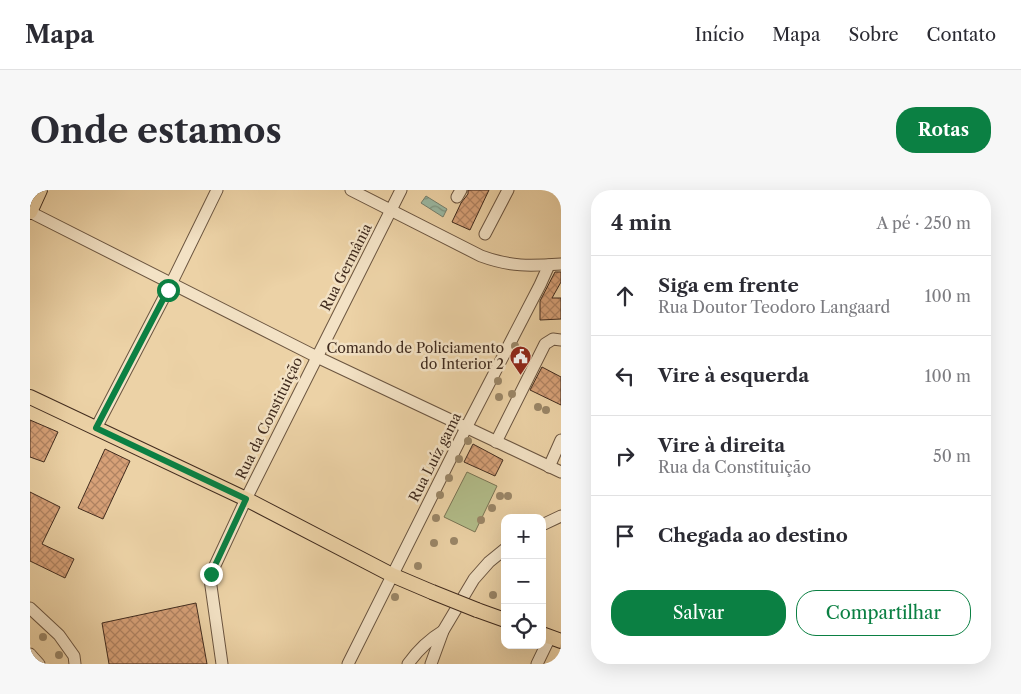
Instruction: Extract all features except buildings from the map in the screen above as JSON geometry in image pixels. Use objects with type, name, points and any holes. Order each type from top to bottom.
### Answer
[{"type":"main road","points":[[30,212],[40,190]]},
{"type":"main road","points":[[30,397],[246,499],[392,575],[501,619]]},
{"type":"street","points":[[96,428],[171,284],[217,190]]},
{"type":"street","points":[[351,190],[496,262],[516,265],[561,264]]},
{"type":"street","name":"Rua Germânia","points":[[317,357],[401,190]]},
{"type":"street","points":[[485,234],[508,190]]},
{"type":"street","points":[[30,212],[317,357],[561,472]]},
{"type":"street","name":"Rua Luíz gama","points":[[348,664],[549,265]]},
{"type":"street","points":[[496,442],[545,344],[553,339],[561,340]]},
{"type":"street","name":"Rua da Constituição","points":[[222,664],[210,576],[317,357]]},
{"type":"street","points":[[549,468],[561,440]]},
{"type":"street","points":[[546,523],[561,516]]},
{"type":"street","points":[[431,664],[443,631],[474,579],[489,562],[501,552]]},
{"type":"street","points":[[30,608],[59,635],[74,656],[74,664]]},
{"type":"street","points":[[408,664],[430,639],[443,631]]},
{"type":"street","points":[[537,664],[551,637]]},
{"type":"street","points":[[30,654],[39,664]]},
{"type":"green space","points":[[467,472],[497,486],[475,532],[444,517]]},
{"type":"water","points":[[426,196],[447,209],[443,217],[421,203]]},
{"type":"place","name":"Comando de Policiamento do Interior 2","points":[[520,375]]},
{"type":"route","points":[[168,290],[96,428],[246,499],[211,574]]}]
